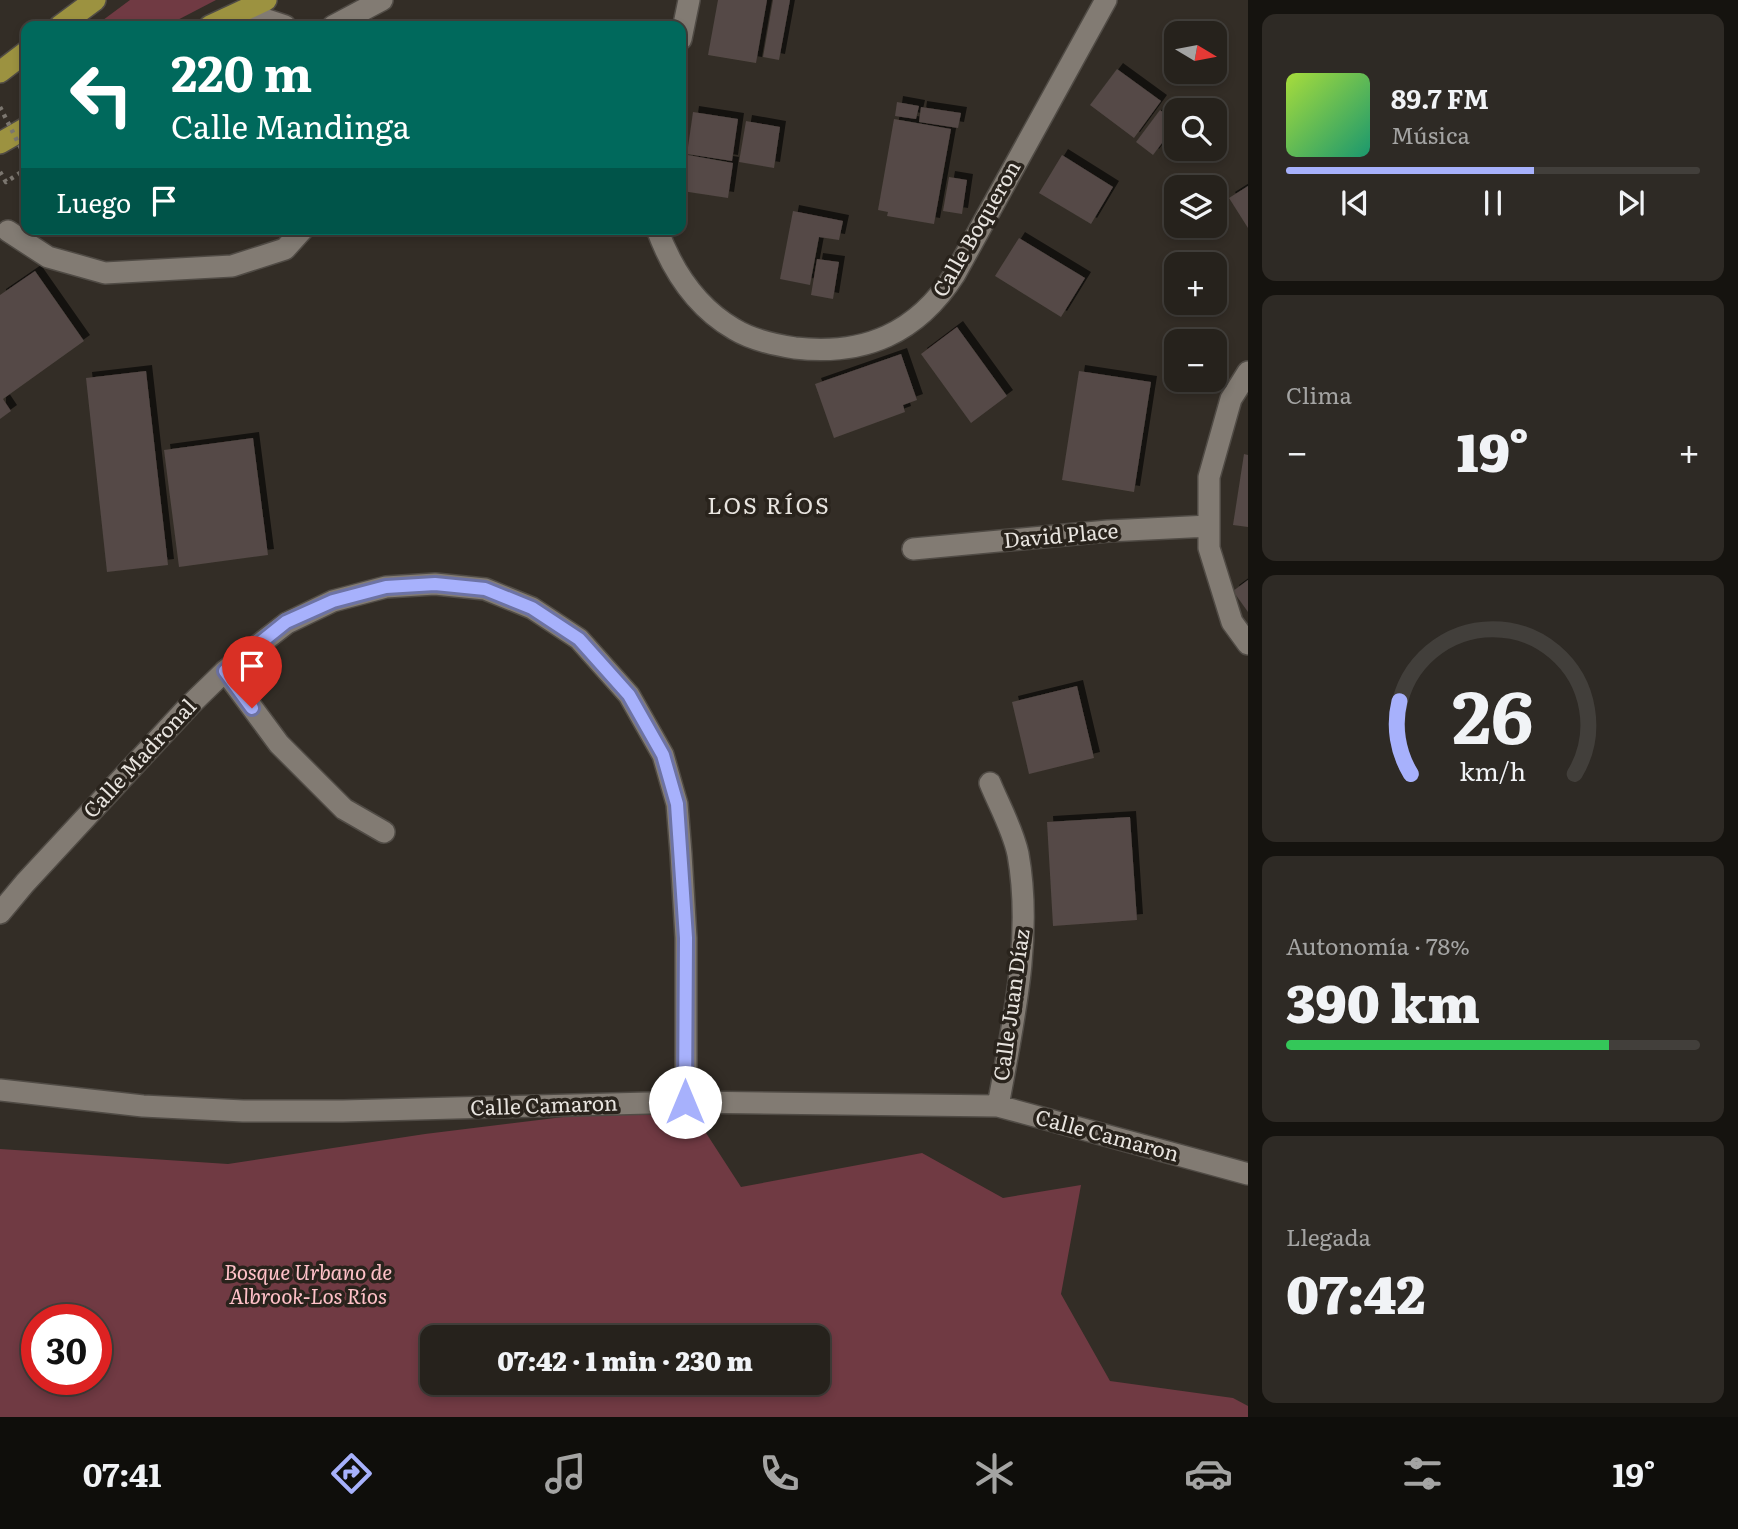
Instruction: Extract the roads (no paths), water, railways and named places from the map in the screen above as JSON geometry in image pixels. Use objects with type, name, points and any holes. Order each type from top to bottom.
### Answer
[{"type":"main road","points":[[67,21],[95,0]]},
{"type":"main road","points":[[221,21],[265,0]]},
{"type":"main road","points":[[0,72],[21,56]]},
{"type":"main road","points":[[0,143],[21,131]]},
{"type":"street","points":[[342,21],[382,0]]},
{"type":"street","points":[[685,21],[689,0]]},
{"type":"street","name":"Calle Boqueron","points":[[659,235],[681,278],[698,300],[735,330],[757,339],[783,346],[839,349],[868,345],[900,331],[930,308],[955,274],[1106,0]]},
{"type":"street","points":[[235,21],[261,18],[270,21]]},
{"type":"street","points":[[12,229],[48,257],[105,273],[232,267],[285,249],[298,235]]},
{"type":"street","points":[[1248,372],[1231,399],[1209,477],[1209,548],[1232,622],[1248,644]]},
{"type":"street","name":"David Place","points":[[913,549],[1108,531],[1209,526]]},
{"type":"street","name":"Calle Madronal","points":[[0,913],[190,706],[225,671],[286,622],[333,601],[386,587],[435,584],[485,589],[532,608],[579,639],[629,695],[663,755],[677,804],[686,938],[685,1102]]},
{"type":"street","points":[[225,671],[279,744],[344,809],[384,832]]},
{"type":"street","name":"Calle Juan Díaz","points":[[990,783],[1017,851],[1025,908],[1018,999],[998,1106]]},
{"type":"street","name":"Calle Camaron","points":[[0,1090],[143,1106],[243,1111],[685,1102],[998,1106],[1248,1174]]},
{"type":"district","name":"LOS RÍOS","points":[[769,506]]},
{"type":"park label","name":"Bosque Urbano de Albrook-Los Ríos","points":[[308,1285]]}]
